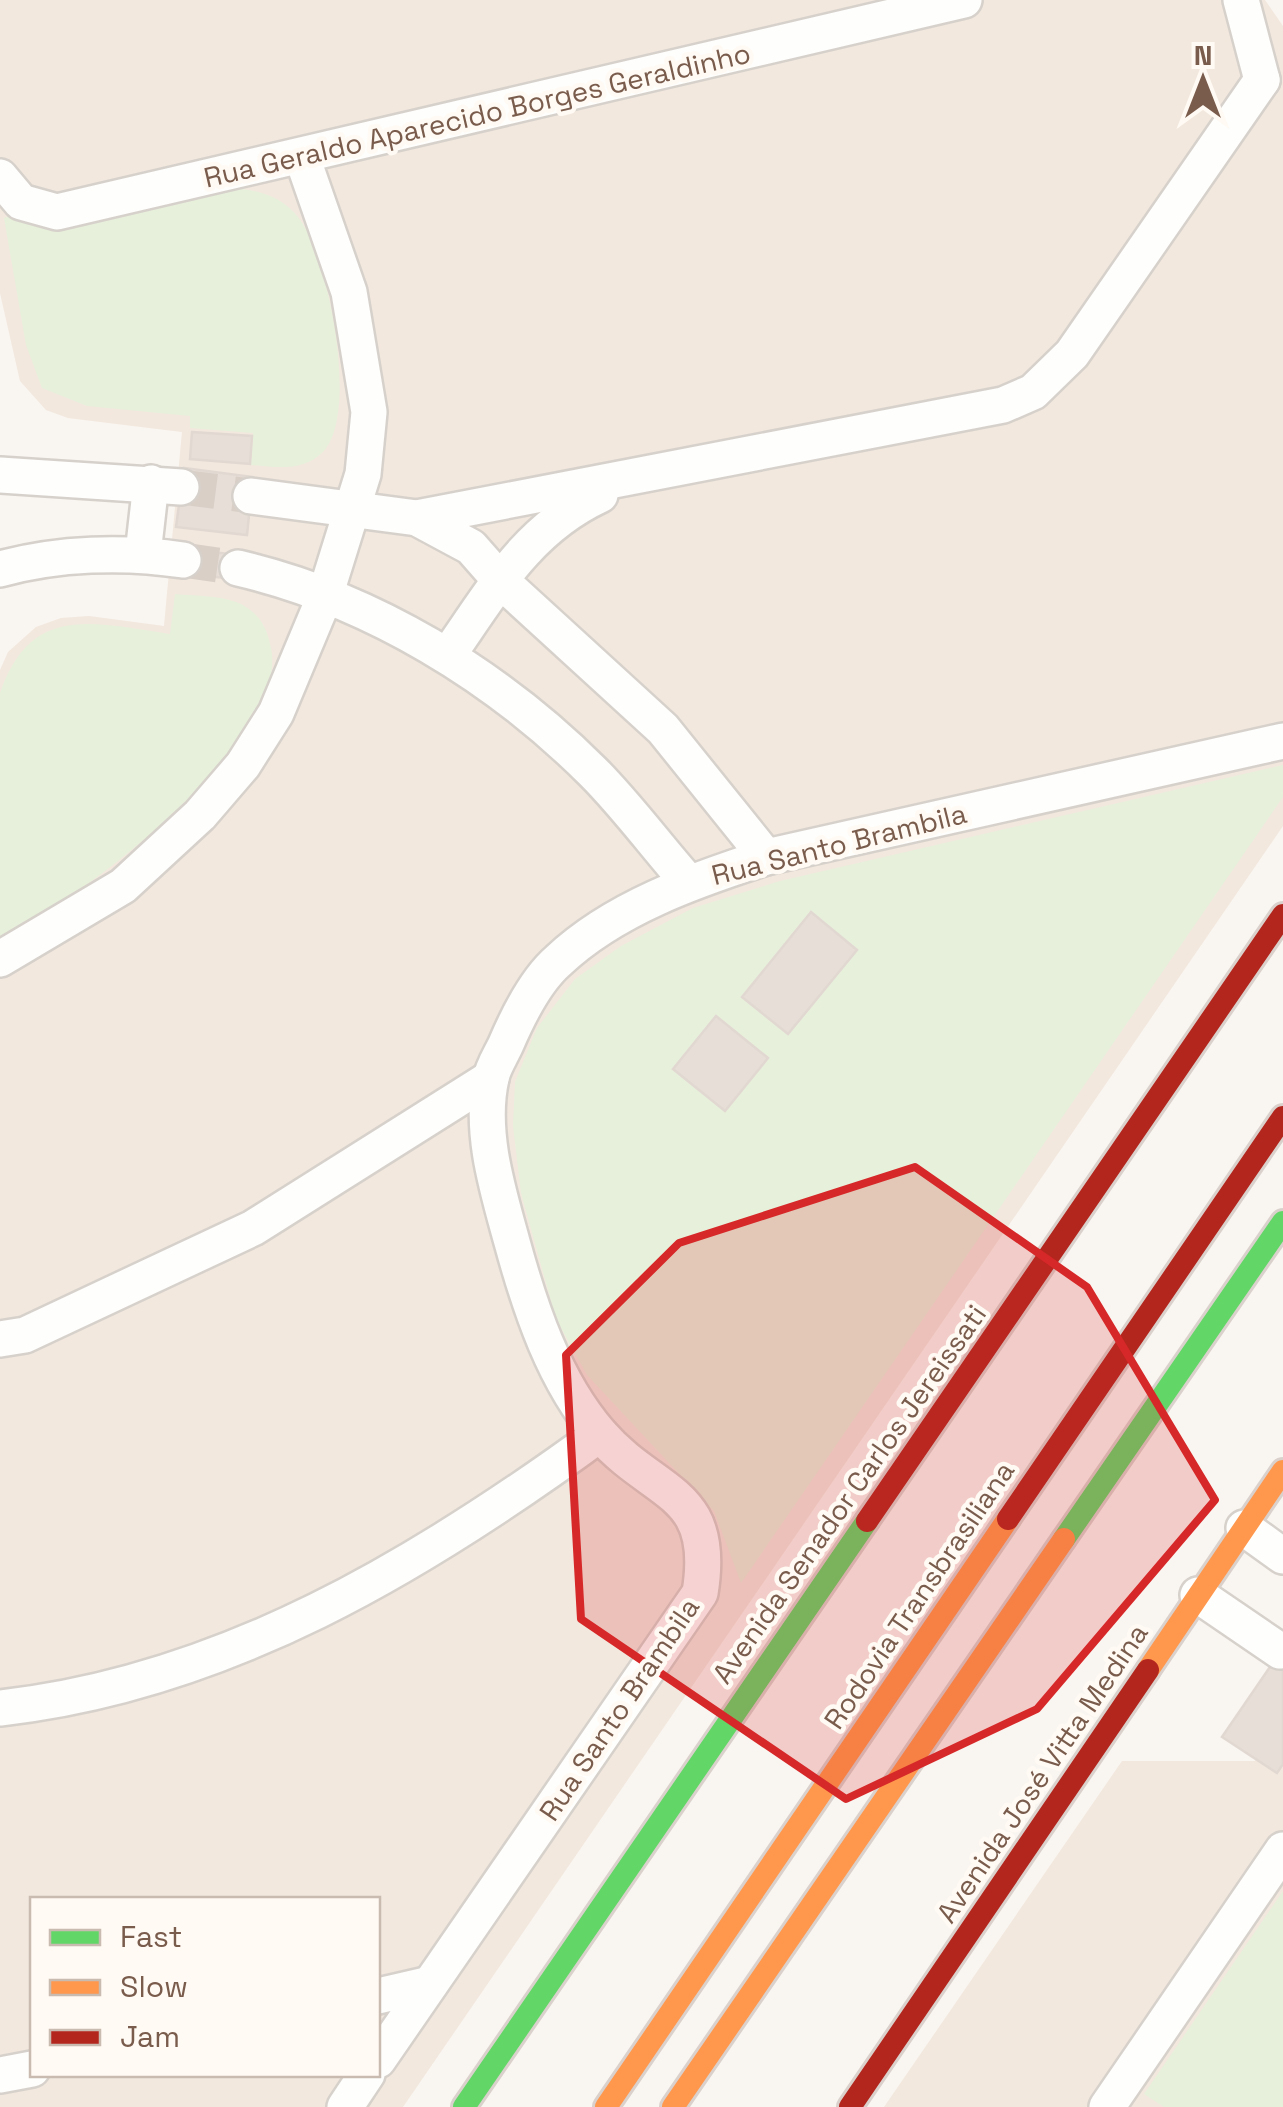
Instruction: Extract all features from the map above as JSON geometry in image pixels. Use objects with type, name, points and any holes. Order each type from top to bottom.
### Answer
[{"type":"main road","name":"Avenida Senador Carlos Jereissati","points":[[464,2107],[1283,915]]},
{"type":"main road","name":"Rodovia Transbrasiliana","points":[[606,2107],[1283,1118]]},
{"type":"main road","points":[[673,2107],[1283,1222]]},
{"type":"main road","name":"Avenida José Vitta Medina","points":[[850,2107],[1205,1586],[1262,1520],[1283,1471]]},
{"type":"street","name":"Rua Geraldo Aparecido Borges Geraldinho","points":[[0,177],[21,202],[57,212],[964,0]]},
{"type":"street","points":[[252,496],[416,518],[1002,405],[1033,392],[1093,329],[1273,78],[1242,0]]},
{"type":"street","points":[[0,959],[123,886],[200,815],[243,764],[276,713],[325,596],[362,474],[369,412],[349,292],[302,157]]},
{"type":"street","points":[[448,655],[500,580],[543,528],[565,511],[677,468]]},
{"type":"street","points":[[0,475],[166,485],[143,554]]},
{"type":"street","points":[[416,518],[471,548],[500,580],[662,730],[766,857]]},
{"type":"street","points":[[0,569],[33,560],[143,554],[183,560]]},
{"type":"street","points":[[238,568],[284,579],[448,655],[526,710],[594,774],[688,882]]},
{"type":"street","name":"Rua Santo Brambila","points":[[380,2057],[700,1593],[706,1557],[694,1514],[600,1434],[538,1326],[517,1260],[488,1137],[490,1078],[517,1017],[556,962],[606,928],[688,882],[766,857],[1283,741]]},
{"type":"street","points":[[0,1338],[25,1336],[253,1228],[490,1078]]},
{"type":"street","points":[[0,1708],[40,1703],[182,1667],[282,1630],[488,1516],[600,1434]]},
{"type":"street","points":[[1262,1520],[1283,1556]]},
{"type":"street","points":[[1205,1586],[1282,1638]]},
{"type":"street","points":[[1107,2107],[1283,1850]]},
{"type":"street","points":[[380,1996],[430,1984]]},
{"type":"street","points":[[0,2075],[30,2070]]},
{"type":"street","points":[[345,2107],[365,2077]]},
{"type":"highlighted area","points":[[915,1167],[1087,1287],[1215,1500],[1037,1709],[846,1799],[581,1619],[566,1355],[679,1243]]},
{"type":"shaded area","points":[[0,0],[1265,0],[1283,26],[1283,826],[403,2107],[0,2107],[0,670],[8,652],[36,627],[61,618],[89,616],[164,626],[182,432],[68,418],[46,410],[20,381],[0,293]]},
{"type":"shaded area","points":[[1283,1719],[1283,2107],[884,2107],[1122,1761],[1255,1761]]},
{"type":"green space","points":[[230,188],[268,195],[284,203],[298,217],[320,264],[336,334],[339,404],[334,433],[323,452],[307,463],[280,467],[251,465],[253,433],[190,428],[190,416],[87,406],[42,388],[26,345],[4,218],[17,213]]},
{"type":"green space","points":[[175,594],[236,602],[250,609],[264,626],[271,648],[268,686],[248,728],[214,772],[124,856],[77,892],[0,940],[0,693],[13,664],[29,644],[47,632],[68,626],[91,624],[170,634]]},
{"type":"green space","points":[[1283,765],[1283,797],[741,1583],[714,1511],[587,1375],[556,1319],[521,1193],[513,1126],[515,1082],[537,1028],[575,979],[621,946],[693,908],[780,881]]},
{"type":"green space","points":[[1283,1891],[1283,2107],[1164,2107],[1144,2094]]},
{"type":"building","points":[[192,432],[252,436],[250,464],[190,459]]},
{"type":"building","points":[[184,468],[253,477],[247,535],[176,527]]},
{"type":"building","points":[[184,549],[240,555],[238,579],[182,574]]},
{"type":"building","points":[[811,912],[857,950],[788,1034],[742,997]]},
{"type":"building","points":[[716,1016],[768,1058],[725,1111],[673,1069]]},
{"type":"building","points":[[1283,1648],[1283,1764],[1277,1773],[1222,1737]]},
{"type":"tunnel","points":[[181,487],[251,496]]},
{"type":"tunnel","points":[[183,560],[238,568]]},
{"type":"traffic: fast","points":[[1064,1539],[1283,1222]]},
{"type":"traffic: fast","points":[[464,2107],[867,1521]]},
{"type":"traffic: slow","points":[[1148,1670],[1283,1471]]},
{"type":"traffic: slow","points":[[606,2107],[1008,1519]]},
{"type":"traffic: slow","points":[[673,2107],[1064,1539]]},
{"type":"traffic: jam","points":[[867,1521],[1283,915]]},
{"type":"traffic: jam","points":[[1008,1519],[1283,1117]]},
{"type":"traffic: jam","points":[[850,2107],[1148,1670]]}]
